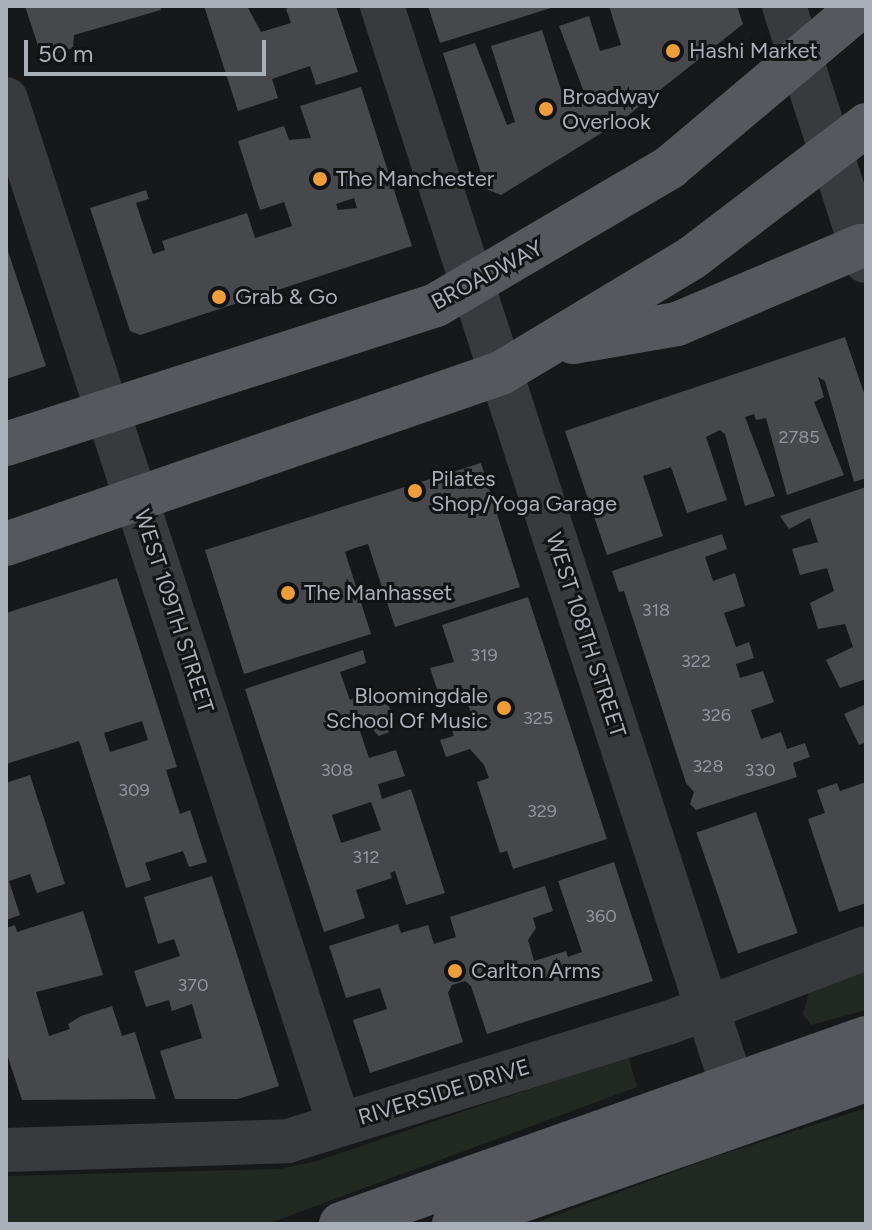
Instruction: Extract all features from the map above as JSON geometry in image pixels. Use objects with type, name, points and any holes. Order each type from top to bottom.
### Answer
[{"type":"main road","name":"BROADWAY","points":[[6,444],[436,305],[473,287],[670,167],[861,6]]},
{"type":"main road","points":[[6,544],[139,502],[501,373],[693,257],[866,125]]},
{"type":"main road","points":[[551,345],[677,324],[864,250]]},
{"type":"main road","points":[[454,1224],[738,1101],[866,1038]]},
{"type":"main road","points":[[341,1224],[738,1101],[866,1080]]},
{"type":"street","name":"WEST 108TH STREET","points":[[382,6],[738,1101]]},
{"type":"street","points":[[784,6],[864,250]]},
{"type":"street","name":"WEST 109TH STREET","points":[[6,99],[339,1124]]},
{"type":"street","name":"RIVERSIDE DRIVE","points":[[6,1150],[245,1146],[288,1141],[707,1009],[866,948]]},
{"type":"shaded area","points":[[866,964],[866,1010],[811,1025],[803,1014],[809,992]]},
{"type":"shaded area","points":[[628,1056],[637,1087],[267,1224],[6,1224],[8,1176],[279,1169],[317,1161]]},
{"type":"shaded area","points":[[866,1108],[866,1224],[532,1224],[714,1157]]},
{"type":"building","points":[[25,6],[160,6],[161,10],[74,35],[73,48],[42,58]]},
{"type":"building","points":[[204,6],[247,6],[261,32],[291,23],[286,9],[291,6],[336,6],[358,72],[316,85],[310,66],[272,79],[278,98],[238,111]]},
{"type":"building","points":[[428,6],[554,6],[554,7],[440,43]]},
{"type":"building","points":[[609,6],[737,6],[743,24],[621,121],[501,195],[486,189],[443,53],[475,43],[507,125],[515,122],[491,46],[542,30],[563,96],[584,92],[559,26],[589,16],[600,51],[621,45]]},
{"type":"building","points":[[361,87],[412,246],[140,335],[130,331],[90,208],[146,190],[149,199],[136,203],[153,254],[165,250],[162,241],[247,213],[255,238],[292,226],[284,202],[260,210],[238,141],[284,126],[289,140],[311,138],[300,106]],"holes":[[[354,198],[357,208],[338,210],[336,204]]]},
{"type":"building","points":[[6,245],[46,366],[6,379]]},
{"type":"building","points":[[845,337],[866,399],[866,478],[854,482],[825,381],[818,377],[824,397],[814,402],[844,475],[787,495],[766,418],[756,420],[754,414],[745,417],[775,496],[745,506],[725,434],[720,430],[706,437],[727,500],[687,513],[671,467],[643,476],[663,536],[607,555],[565,431]]},
{"type":"building","points":[[481,463],[520,587],[395,627],[368,544],[355,548],[345,552],[371,634],[244,674],[205,550]]},
{"type":"building","points":[[866,487],[866,679],[840,688],[826,660],[853,647],[845,624],[818,629],[810,603],[834,591],[827,568],[800,575],[792,549],[818,542],[810,518],[789,529],[780,516]]},
{"type":"building","points":[[722,534],[727,549],[705,557],[713,581],[735,573],[745,606],[724,613],[736,647],[749,642],[754,658],[736,664],[740,678],[763,671],[774,702],[751,710],[761,739],[781,732],[787,749],[805,743],[810,757],[793,763],[797,777],[696,810],[690,804],[694,792],[686,783],[624,591],[619,592],[612,571]]},
{"type":"building","points":[[117,578],[177,767],[166,770],[180,814],[190,810],[207,862],[189,867],[183,851],[145,863],[151,880],[126,888],[79,741],[6,764],[6,613]],"holes":[[[142,721],[148,740],[110,752],[104,733]]]},
{"type":"building","points":[[528,597],[607,839],[513,869],[507,851],[500,853],[477,782],[489,778],[484,765],[470,749],[446,757],[440,740],[454,736],[449,721],[472,716],[462,687],[439,695],[430,668],[454,662],[442,625]]},
{"type":"building","points":[[363,650],[366,663],[340,672],[350,700],[374,689],[379,702],[389,706],[394,722],[389,732],[379,736],[366,723],[358,725],[369,758],[396,750],[405,776],[378,784],[382,799],[411,789],[445,893],[406,905],[395,871],[390,873],[392,878],[356,890],[365,918],[324,932],[245,689]],"holes":[[[371,802],[381,830],[341,843],[332,815]]]},
{"type":"building","points":[[866,704],[866,742],[859,745],[844,714]]},
{"type":"building","points":[[30,775],[65,884],[37,893],[30,874],[9,881],[20,915],[6,920],[6,783]]},
{"type":"building","points":[[866,782],[866,903],[839,912],[808,819],[825,813],[817,790],[837,783],[840,791]]},
{"type":"building","points":[[756,812],[798,933],[738,954],[696,833]]},
{"type":"building","name":"Carlton Arms","points":[[614,862],[653,981],[487,1034],[471,986],[465,981],[452,985],[448,993],[463,1042],[370,1073],[353,1020],[387,1009],[380,988],[346,998],[329,946],[398,924],[401,933],[428,925],[434,944],[456,937],[450,917],[545,886],[553,911],[533,918],[536,928],[528,940],[534,961],[566,951],[568,957],[582,952],[558,881]]},
{"type":"building","points":[[212,876],[279,1086],[238,1099],[175,1099],[160,1051],[202,1038],[192,1004],[172,1011],[169,1000],[146,1007],[134,971],[180,956],[174,939],[158,944],[144,897]]},
{"type":"building","points":[[83,911],[103,975],[36,992],[49,1036],[70,1029],[68,1024],[81,1016],[112,1006],[122,1036],[135,1032],[156,1099],[22,1100],[6,1051],[6,928],[15,925],[17,932]]},
{"type":"place","name":"Hashi Market","points":[[673,51]]},
{"type":"place","name":"Broadway Overlook","points":[[546,109]]},
{"type":"place","name":"The Manchester","points":[[320,179]]},
{"type":"place","name":"Grab & Go","points":[[219,297]]},
{"type":"place","name":"Pilates Shop/Yoga Garage","points":[[415,491]]},
{"type":"place","name":"The Manhasset","points":[[288,593]]},
{"type":"place","name":"Bloomingdale School Of Music","points":[[504,708]]},
{"type":"place","name":"Carlton Arms","points":[[455,971]]}]
